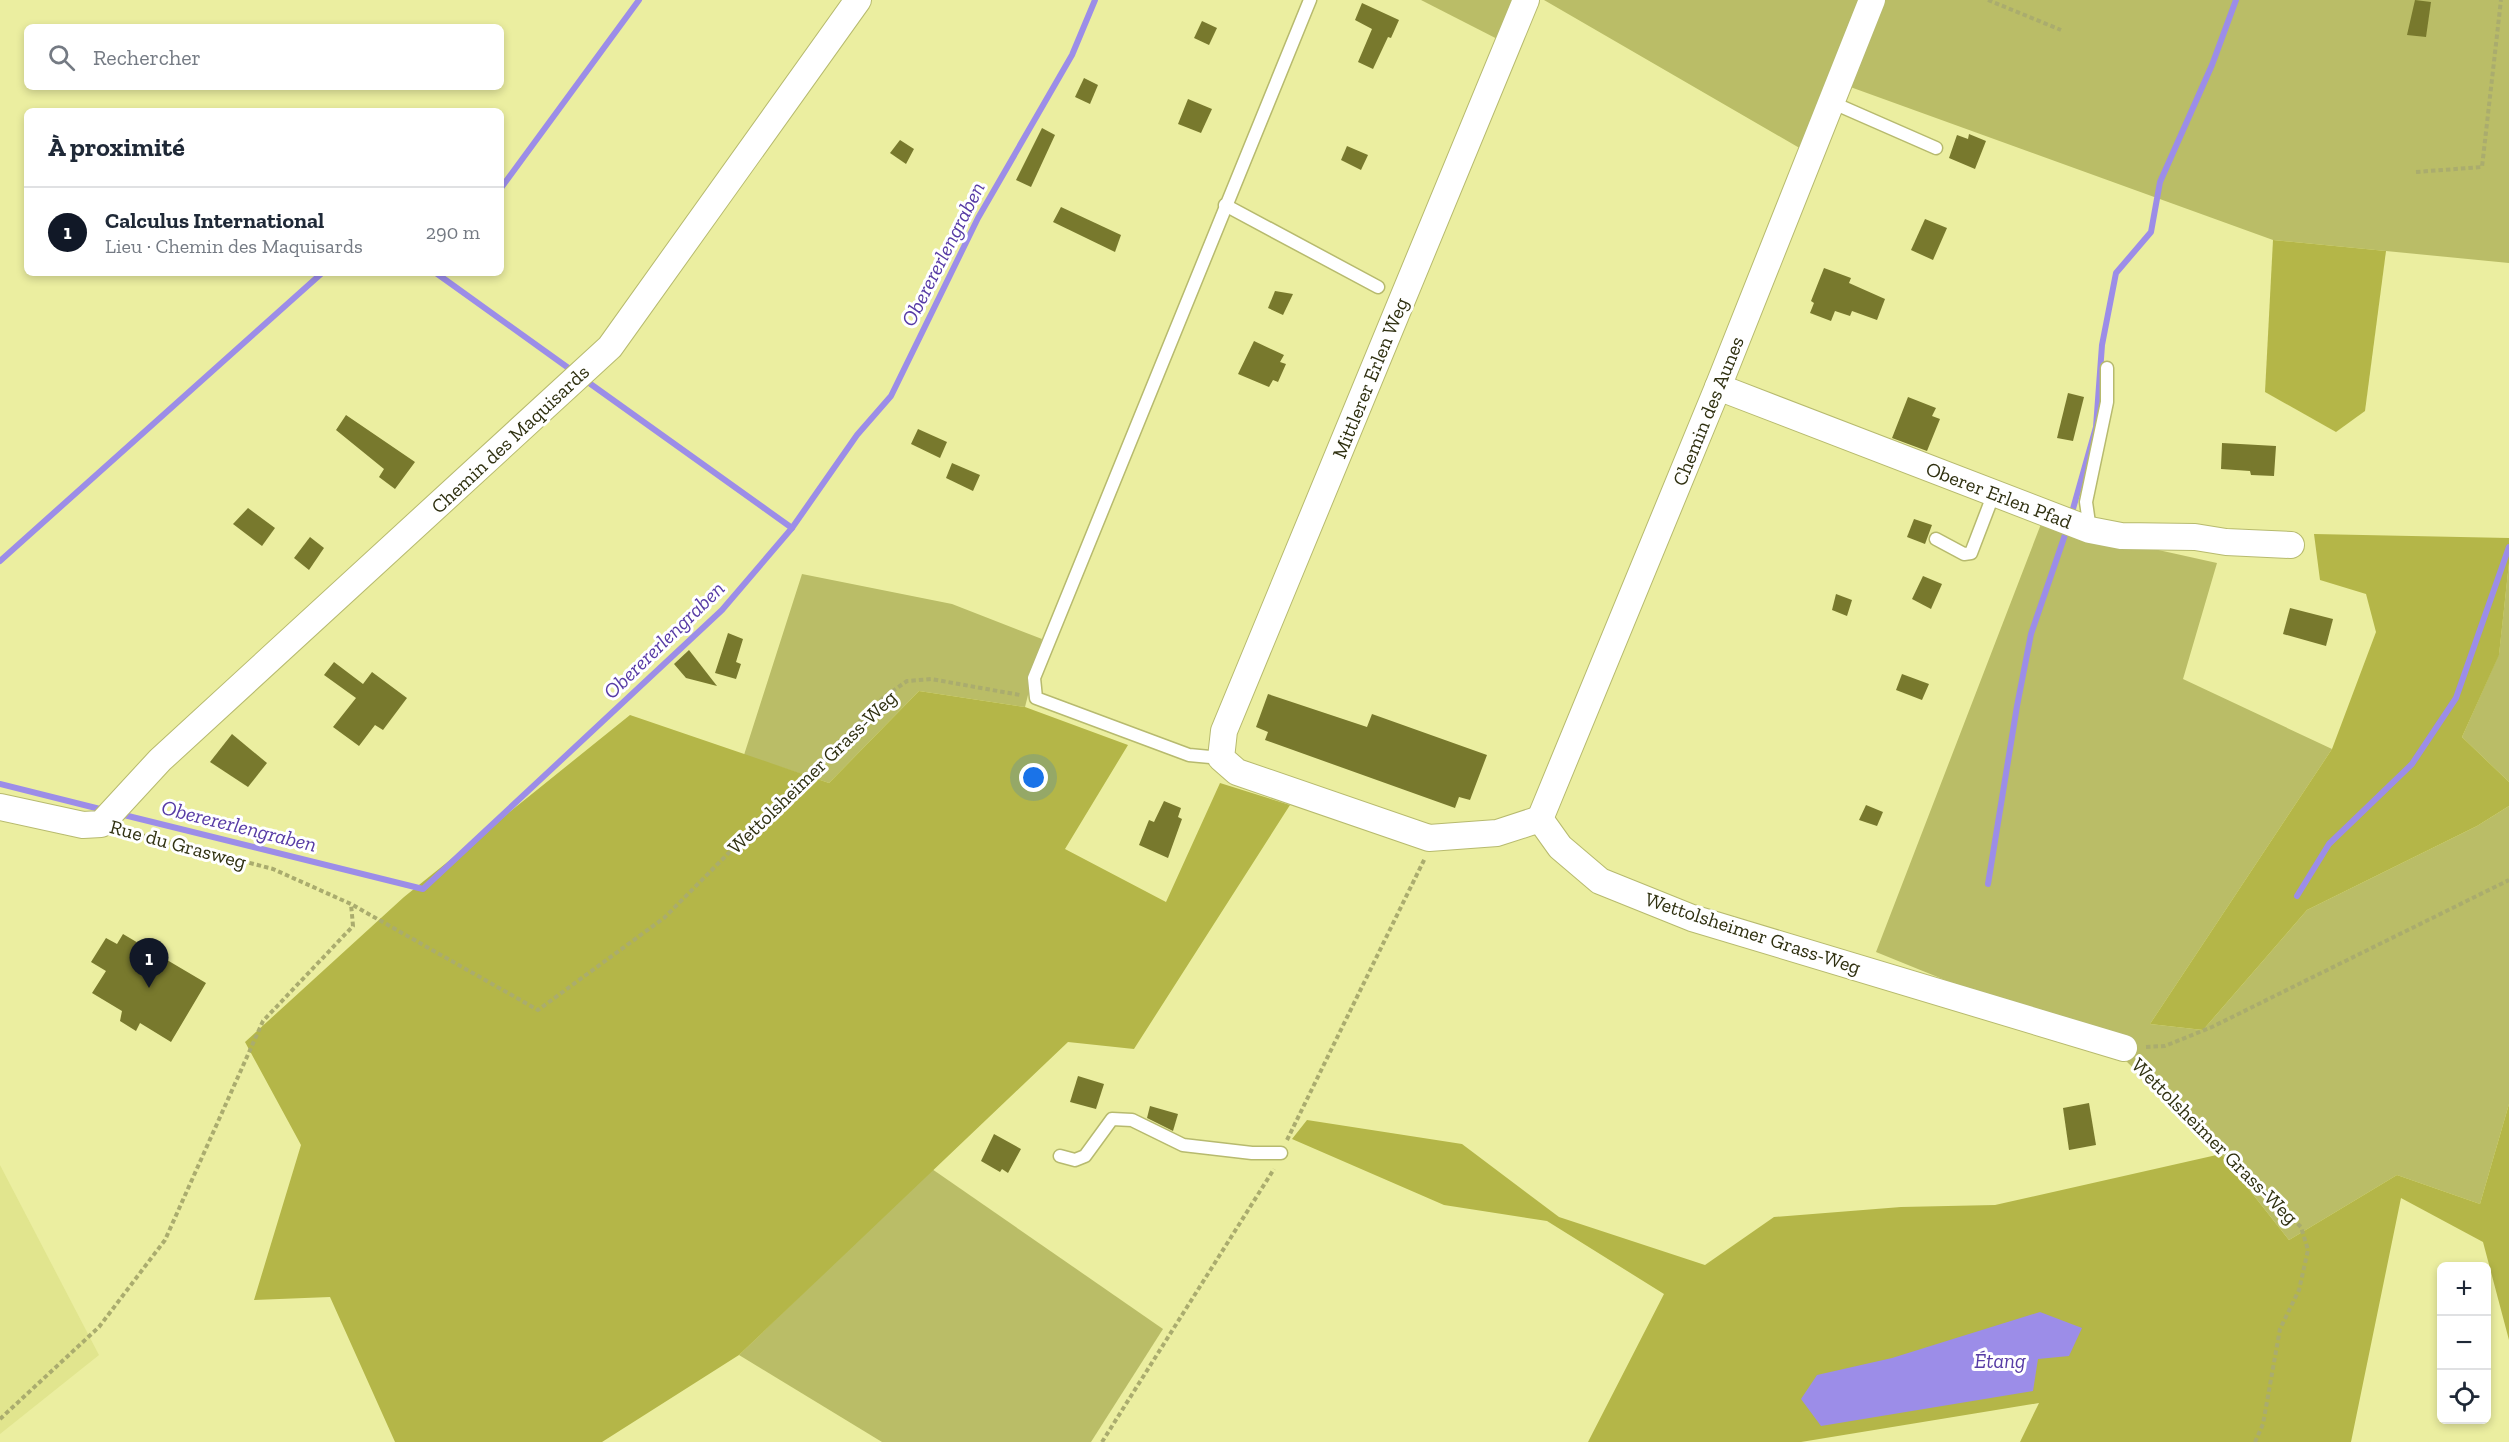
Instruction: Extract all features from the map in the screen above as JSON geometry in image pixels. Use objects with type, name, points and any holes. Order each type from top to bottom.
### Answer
[{"type":"street","name":"Chemin des Maquisards","points":[[101,824],[160,760],[610,347],[858,0]]},
{"type":"street","name":"Mittlerer Erlen Weg","points":[[1221,758],[1224,731],[1526,0]]},
{"type":"street","name":"Chemin des Aunes","points":[[1540,819],[1718,387],[1872,0]]},
{"type":"street","name":"Oberer Erlen Pfad","points":[[1718,387],[2090,530],[2121,536],[2195,537],[2226,542],[2291,545]]},
{"type":"street","points":[[1221,758],[1236,772],[1429,838],[1497,834],[1540,819]]},
{"type":"street","name":"Rue du Grasweg","points":[[0,807],[83,825],[101,824]]},
{"type":"street","name":"Wettolsheimer Grass-Weg","points":[[1540,819],[1560,847],[1600,881],[1692,918],[2124,1048]]},
{"type":"lane","points":[[1221,758],[1189,755],[1036,698],[1034,678],[1310,0]]},
{"type":"lane","points":[[1832,102],[1936,148]]},
{"type":"lane","points":[[1225,205],[1378,287]]},
{"type":"lane","points":[[2090,530],[2086,502],[2108,402],[2108,368]]},
{"type":"lane","points":[[1936,538],[1964,554],[1971,553],[1994,493]]},
{"type":"lane","points":[[1060,1156],[1075,1160],[1085,1156],[1113,1119],[1132,1120],[1183,1145],[1252,1153],[1281,1153]]},
{"type":"path","points":[[1988,0],[2061,30]]},
{"type":"path","points":[[2416,172],[2482,167],[2501,0]]},
{"type":"path","name":"Wettolsheimer Grass-Weg","points":[[351,903],[538,1010],[664,918],[884,697],[907,681],[931,679],[1036,698]]},
{"type":"path","name":"Rue du Grasweg","points":[[101,824],[273,869],[351,903]]},
{"type":"path","name":"Wettolsheimer Grass-Weg","points":[[2124,1048],[2165,1046],[2212,1027],[2509,880]]},
{"type":"path","points":[[0,1419],[99,1327],[165,1239],[263,1021],[353,926],[351,903]]},
{"type":"path","name":"Wettolsheimer Grass-Weg","points":[[2124,1048],[2301,1227],[2308,1250],[2299,1290],[2280,1329],[2263,1424],[2254,1442]]},
{"type":"shaded area","points":[[1421,0],[1538,0],[1513,47]]},
{"type":"shaded area","points":[[1544,0],[2509,0],[2509,263],[2273,240],[1831,80],[1803,150]]},
{"type":"shaded area","points":[[2273,240],[2386,251],[2365,411],[2336,432],[2265,392]]},
{"type":"shaded area","points":[[2041,524],[2217,563],[2183,679],[2332,749],[2150,1024],[2203,1030],[2307,910],[2477,826],[2509,806],[2509,1104],[2480,1204],[2397,1175],[2289,1240],[2221,1154],[2124,1059],[1977,993],[1876,952]]},
{"type":"shaded area","points":[[2314,534],[2509,538],[2509,563],[2499,655],[2462,737],[2509,782],[2509,806],[2477,826],[2307,910],[2203,1030],[2150,1024],[2332,749],[2376,632],[2366,594],[2320,580]]},
{"type":"shaded area","points":[[2509,563],[2509,782],[2462,737],[2499,654]]},
{"type":"shaded area","points":[[802,574],[952,604],[1042,639],[1025,707],[919,691],[829,783],[744,755]]},
{"type":"shaded area","points":[[919,691],[1025,707],[1128,745],[1065,849],[1166,902],[1220,783],[1290,805],[1134,1049],[1068,1042],[739,1355],[602,1442],[395,1442],[330,1297],[254,1300],[301,1145],[245,1042],[404,897],[630,715],[829,783]]},
{"type":"shaded area","points":[[2509,1104],[2509,1340],[2491,1272],[2491,1262],[2488,1262],[2483,1242],[2401,1198],[2351,1442],[2020,1442],[2039,1403],[1801,1442],[1588,1442],[1664,1294],[1547,1221],[1444,1205],[1292,1139],[1307,1120],[1462,1144],[1559,1217],[1705,1265],[1774,1217],[1901,1207],[1995,1205],[2221,1154],[2289,1240],[2397,1175],[2480,1204]]},
{"type":"shaded area","points":[[0,1165],[99,1355],[0,1434]]},
{"type":"shaded area","points":[[932,1169],[1163,1329],[1091,1442],[882,1442],[739,1355]]},
{"type":"water","name":"Étang","points":[[2040,1312],[2082,1328],[2069,1356],[2038,1359],[2033,1391],[1821,1426],[1801,1399],[1817,1375],[1892,1358]]},
{"type":"building","points":[[2415,0],[2431,2],[2426,37],[2407,35]]},
{"type":"building","points":[[1362,3],[1399,20],[1373,69],[1358,62],[1372,29],[1355,20]]},
{"type":"building","points":[[1202,21],[1217,28],[1209,45],[1194,38]]},
{"type":"building","points":[[1084,78],[1098,85],[1090,104],[1075,97]]},
{"type":"building","points":[[1188,99],[1212,109],[1201,133],[1178,124]]},
{"type":"building","points":[[1042,128],[1055,135],[1031,187],[1016,180]]},
{"type":"building","points":[[1969,134],[1986,141],[1975,169],[1949,158],[1957,135],[1968,139]]},
{"type":"building","points":[[900,140],[914,149],[906,164],[890,153]]},
{"type":"building","points":[[1347,146],[1368,155],[1361,170],[1341,160]]},
{"type":"building","points":[[1061,207],[1121,235],[1115,252],[1053,222]]},
{"type":"building","points":[[1925,219],[1947,228],[1933,260],[1911,250]]},
{"type":"building","points":[[1824,268],[1851,278],[1849,283],[1885,299],[1877,320],[1852,311],[1850,316],[1835,311],[1831,321],[1810,313],[1814,303],[1811,301]]},
{"type":"building","points":[[1275,291],[1293,294],[1283,315],[1268,308]]},
{"type":"building","points":[[1254,341],[1284,355],[1280,362],[1286,364],[1278,382],[1273,380],[1269,387],[1238,374]]},
{"type":"building","points":[[2068,393],[2084,397],[2073,441],[2057,438]]},
{"type":"building","points":[[1908,397],[1936,408],[1932,416],[1940,419],[1927,451],[1892,438]]},
{"type":"building","points":[[346,415],[415,462],[395,489],[379,477],[384,469],[336,430]]},
{"type":"building","points":[[918,429],[947,442],[940,458],[911,444]]},
{"type":"building","points":[[2222,443],[2276,446],[2274,476],[2251,475],[2250,471],[2221,469]]},
{"type":"building","points":[[952,463],[980,475],[973,491],[946,478]]},
{"type":"building","points":[[248,508],[275,528],[262,546],[233,524]]},
{"type":"building","points":[[1914,519],[1932,525],[1925,544],[1907,537]]},
{"type":"building","points":[[310,537],[324,548],[309,570],[294,558]]},
{"type":"building","points":[[1923,576],[1942,584],[1931,609],[1912,599]]},
{"type":"building","points":[[1836,594],[1852,600],[1847,616],[1832,610]]},
{"type":"building","points":[[2290,608],[2333,619],[2326,646],[2283,634]]},
{"type":"building","points":[[728,633],[743,639],[736,662],[741,664],[736,679],[715,673]]},
{"type":"building","points":[[689,650],[717,686],[686,678],[674,664]]},
{"type":"building","points":[[334,662],[363,684],[372,672],[407,698],[383,730],[375,725],[359,746],[333,727],[356,698],[324,675]]},
{"type":"building","points":[[1902,674],[1929,684],[1922,700],[1896,690]]},
{"type":"building","points":[[1268,694],[1367,727],[1372,714],[1487,755],[1470,800],[1459,797],[1455,808],[1265,740],[1268,732],[1256,727]]},
{"type":"building","points":[[232,734],[267,763],[248,787],[210,762]]},
{"type":"building","points":[[1164,801],[1181,808],[1178,817],[1182,819],[1168,858],[1139,845],[1149,820],[1154,822]]},
{"type":"building","points":[[1866,805],[1883,812],[1877,826],[1859,820]]},
{"type":"building","points":[[123,934],[206,983],[171,1042],[140,1023],[136,1031],[120,1021],[122,1011],[92,993],[106,971],[91,962],[106,938],[117,944]]},
{"type":"building","points":[[1078,1076],[1104,1084],[1096,1109],[1070,1102]]},
{"type":"building","points":[[2089,1103],[2096,1145],[2069,1150],[2063,1108]]},
{"type":"building","points":[[1150,1106],[1178,1114],[1173,1131],[1147,1118]]},
{"type":"building","points":[[994,1134],[1021,1149],[1008,1173],[1002,1169],[1000,1172],[981,1161]]},
{"type":"waterway","points":[[504,184],[639,0]]},
{"type":"waterway","name":"Oberererlengraben","points":[[120,814],[423,889],[722,610],[792,528],[857,435],[891,396],[978,218],[1072,55],[1095,0]]},
{"type":"waterway","points":[[2071,516],[2096,427],[2102,345],[2116,273],[2151,232],[2160,182],[2212,65],[2236,0]]},
{"type":"waterway","points":[[0,561],[319,276]]},
{"type":"waterway","points":[[440,276],[574,372]]},
{"type":"waterway","points":[[585,380],[792,528]]},
{"type":"waterway","points":[[1988,884],[2031,634],[2067,529]]},
{"type":"waterway","points":[[2297,896],[2329,844],[2412,764],[2456,698],[2509,547]]},
{"type":"waterway","name":"Oberererlengraben","points":[[0,784],[104,810]]},
{"type":"place","name":"Calculus International","points":[[149,988]]}]
